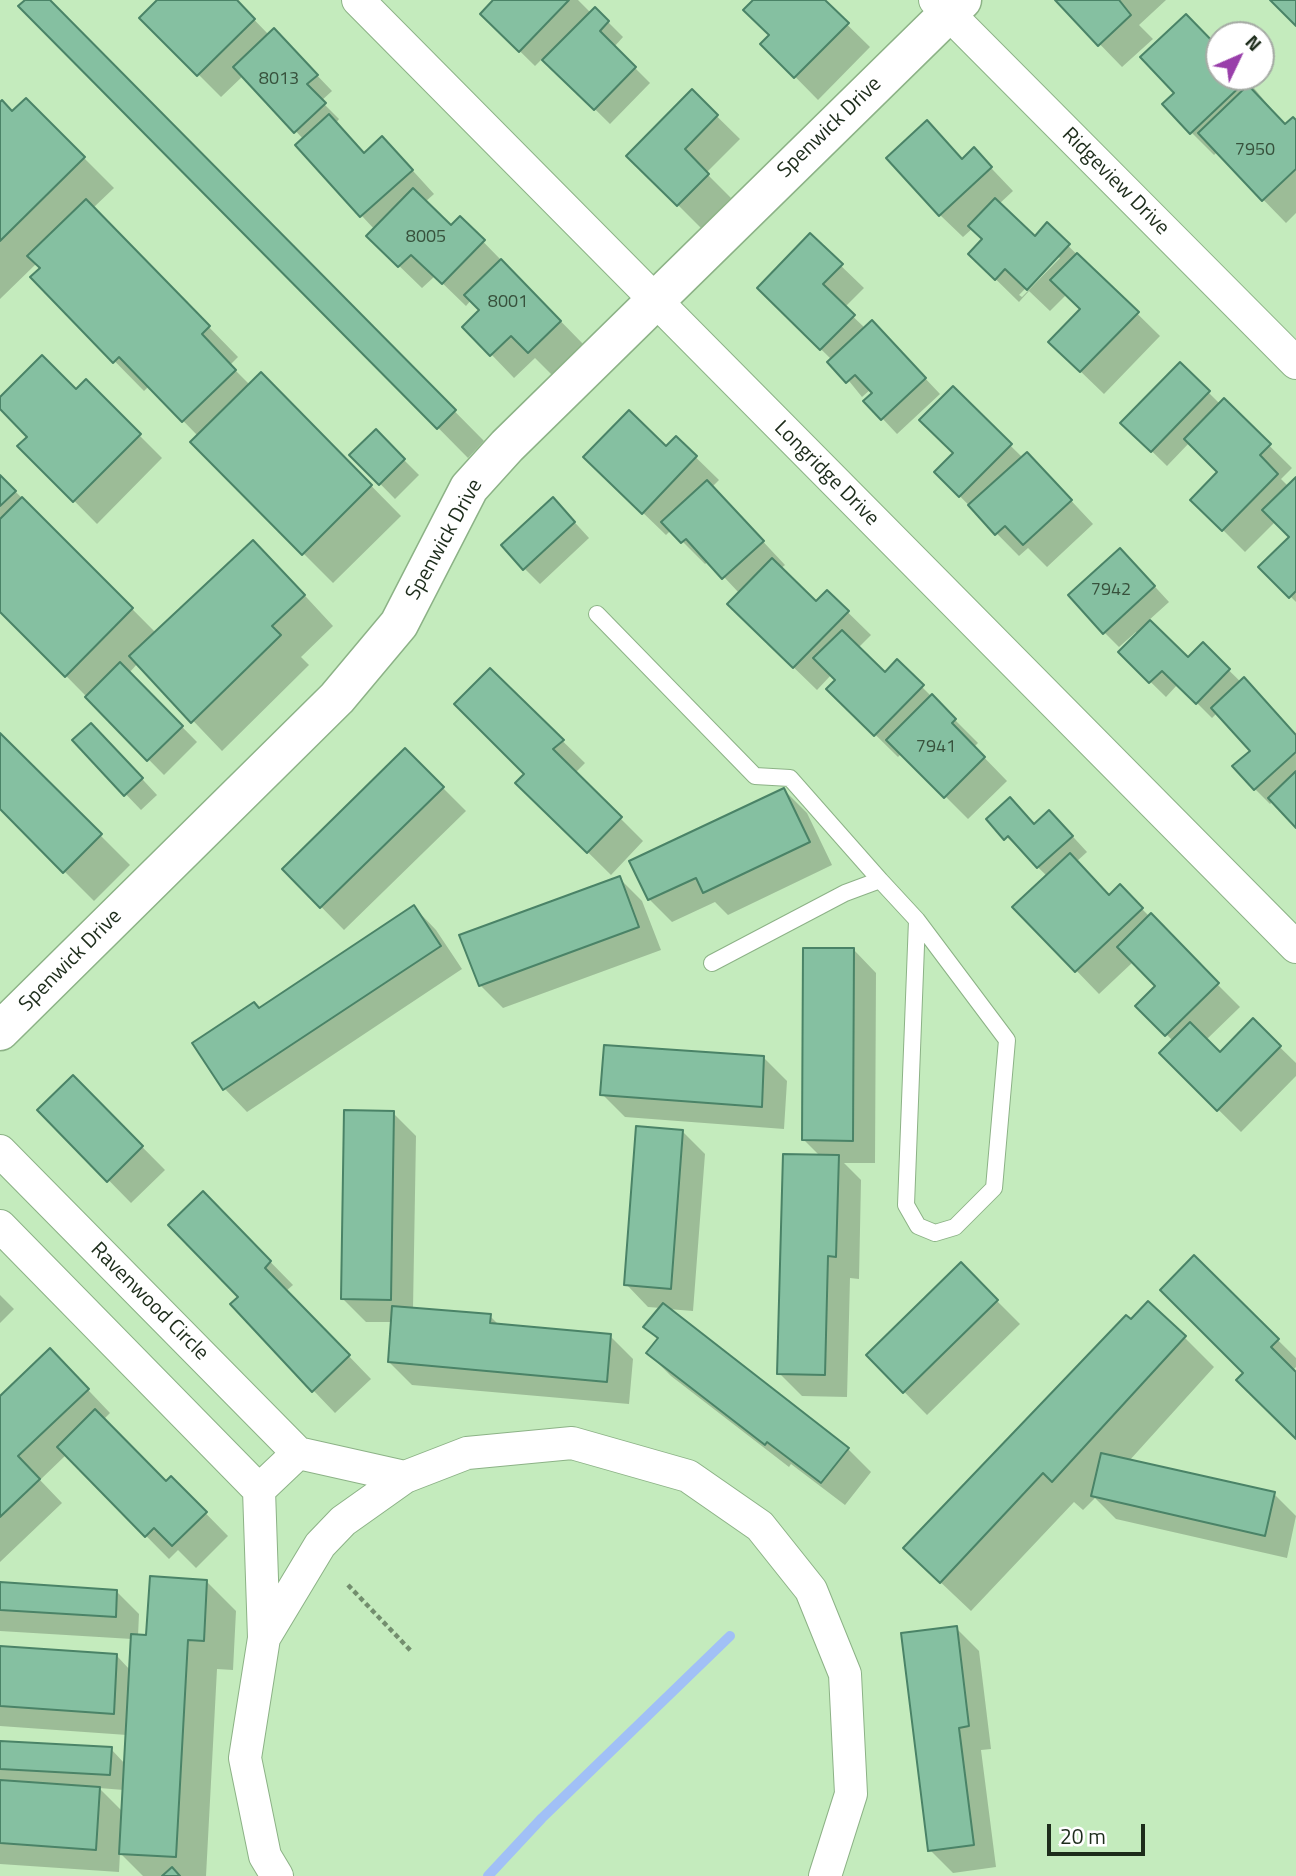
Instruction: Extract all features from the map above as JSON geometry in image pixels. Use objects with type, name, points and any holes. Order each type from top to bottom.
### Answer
[{"type":"street","name":"Longridge Drive","points":[[358,0],[1296,947]]},
{"type":"street","name":"Spenwick Drive","points":[[0,1031],[337,698],[399,624],[469,488],[507,446],[948,5]]},
{"type":"street","name":"Ridgeview Drive","points":[[948,5],[1296,363]]},
{"type":"street","name":"Ravenwood Circle","points":[[0,1151],[298,1453]]},
{"type":"street","points":[[0,1226],[259,1490],[264,1638],[245,1758],[265,1856],[277,1876]]},
{"type":"street","points":[[264,1638],[320,1545],[343,1521],[405,1477],[467,1453],[572,1443],[688,1476],[760,1527],[811,1590],[845,1674],[851,1794],[825,1876]]},
{"type":"street","points":[[259,1490],[298,1453],[405,1477]]},
{"type":"lane","points":[[597,614],[755,776],[790,778],[917,920],[1007,1040],[994,1188],[956,1227],[935,1233],[918,1226],[906,1205],[917,920]]},
{"type":"lane","points":[[712,962],[845,893],[880,880]]},
{"type":"path","points":[[348,1584],[412,1652]]},
{"type":"building","points":[[25,0],[50,0],[456,410],[437,429],[18,6]]},
{"type":"building","points":[[157,0],[237,0],[255,19],[197,76],[139,18]]},
{"type":"building","points":[[493,0],[569,0],[519,52],[480,14]]},
{"type":"building","points":[[753,0],[825,0],[849,23],[794,78],[760,44],[769,35],[743,10]]},
{"type":"building","points":[[1055,0],[1119,0],[1131,15],[1098,46]]},
{"type":"building","points":[[1270,0],[1296,0],[1296,26]]},
{"type":"building","points":[[595,7],[609,21],[600,31],[636,67],[594,110],[542,60]]},
{"type":"building","points":[[1186,14],[1205,34],[1205,91],[1235,91],[1190,134],[1162,104],[1174,93],[1140,57]]},
{"type":"building","points":[[274,28],[318,75],[307,84],[326,103],[294,133],[233,67]]},
{"type":"building","points":[[692,89],[718,115],[685,149],[709,174],[677,206],[626,156]]},
{"type":"building","points":[[1242,91],[1254,91],[1285,124],[1293,117],[1296,120],[1296,169],[1262,201],[1198,133]]},
{"type":"building","points":[[26,98],[85,157],[0,241],[0,102],[2,100],[12,111]]},
{"type":"building","points":[[329,114],[364,153],[382,136],[413,170],[360,217],[295,145]]},
{"type":"building","points":[[927,120],[962,159],[974,147],[992,167],[939,216],[886,158]]},
{"type":"building","points":[[413,188],[451,225],[460,216],[485,240],[442,284],[411,255],[398,267],[366,236]]},
{"type":"building","points":[[995,198],[1035,236],[1047,222],[1070,244],[1027,290],[1005,269],[995,280],[968,254],[982,239],[968,226]]},
{"type":"building","points":[[86,199],[210,326],[202,334],[236,370],[182,422],[119,357],[113,363],[30,277],[40,268],[27,256]]},
{"type":"building","points":[[810,233],[843,264],[823,284],[855,315],[820,350],[757,288]]},
{"type":"building","points":[[1077,253],[1139,312],[1080,372],[1048,342],[1080,309],[1050,280]]},
{"type":"building","points":[[501,259],[561,321],[528,353],[511,336],[490,356],[462,327],[479,310],[464,295]]},
{"type":"building","points":[[872,320],[926,378],[881,420],[863,401],[872,393],[855,375],[846,383],[827,362]]},
{"type":"building","points":[[42,355],[76,389],[86,379],[141,434],[73,502],[17,446],[27,437],[0,409],[0,397]]},
{"type":"building","points":[[1180,362],[1210,391],[1151,452],[1120,423]]},
{"type":"building","points":[[261,372],[372,485],[302,555],[190,442]]},
{"type":"building","points":[[953,386],[1012,444],[959,497],[934,472],[953,453],[919,420]]},
{"type":"building","points":[[1224,398],[1271,444],[1260,455],[1278,474],[1222,531],[1190,500],[1217,472],[1184,439]]},
{"type":"building","points":[[629,410],[666,446],[676,436],[697,456],[642,514],[583,457]]},
{"type":"building","points":[[376,429],[405,459],[379,485],[349,455]]},
{"type":"building","points":[[1027,452],[1072,500],[1023,545],[1005,526],[995,535],[968,505]]},
{"type":"building","points":[[0,475],[16,491],[0,506]]},
{"type":"building","points":[[1296,477],[1296,591],[1289,598],[1258,567],[1289,537],[1262,510]]},
{"type":"building","points":[[707,480],[764,541],[722,579],[686,539],[681,543],[661,522]]},
{"type":"building","points":[[22,497],[133,608],[65,677],[0,612],[0,519]]},
{"type":"building","points":[[553,497],[575,522],[523,570],[501,545]]},
{"type":"building","points":[[253,540],[305,595],[272,626],[281,635],[191,723],[129,656]]},
{"type":"building","points":[[1120,548],[1155,586],[1103,634],[1068,595]]},
{"type":"building","points":[[772,558],[816,601],[827,590],[849,611],[793,668],[727,604]]},
{"type":"building","points":[[1150,620],[1188,657],[1203,642],[1230,669],[1196,704],[1162,671],[1149,683],[1118,652]]},
{"type":"building","points":[[842,630],[885,672],[897,659],[924,685],[874,736],[826,689],[835,680],[813,658]]},
{"type":"building","points":[[120,662],[183,726],[147,761],[85,697]]},
{"type":"building","points":[[490,668],[564,740],[553,749],[622,817],[587,853],[515,783],[524,774],[454,704]]},
{"type":"building","points":[[1244,677],[1296,735],[1296,752],[1254,790],[1232,766],[1250,751],[1211,708]]},
{"type":"building","points":[[932,694],[956,719],[952,723],[985,757],[944,798],[886,740]]},
{"type":"building","points":[[91,723],[143,778],[124,796],[72,740]]},
{"type":"building","points":[[0,733],[102,834],[63,873],[0,809]]},
{"type":"building","points":[[405,748],[444,787],[320,908],[282,869]]},
{"type":"building","points":[[1296,771],[1296,828],[1268,798]]},
{"type":"building","points":[[784,788],[810,842],[703,893],[696,878],[648,900],[629,861]]},
{"type":"building","points":[[1010,797],[1034,824],[1049,810],[1073,836],[1037,868],[1008,836],[1004,840],[986,819]]},
{"type":"building","points":[[1070,853],[1109,895],[1120,884],[1143,908],[1075,972],[1012,907]]},
{"type":"building","points":[[620,876],[639,927],[479,986],[459,935]]},
{"type":"building","points":[[414,905],[441,946],[223,1090],[192,1043],[254,1002],[259,1008]]},
{"type":"building","points":[[1151,913],[1219,983],[1165,1036],[1135,1006],[1155,986],[1117,947]]},
{"type":"building","points":[[803,948],[854,948],[853,1141],[802,1140]]},
{"type":"building","points":[[1253,1018],[1281,1046],[1217,1111],[1159,1053],[1190,1022],[1220,1052]]},
{"type":"building","points":[[604,1045],[764,1056],[762,1107],[600,1095]]},
{"type":"building","points":[[73,1075],[143,1146],[107,1182],[37,1110]]},
{"type":"building","points":[[344,1110],[394,1111],[391,1300],[341,1299]]},
{"type":"building","points":[[636,1126],[683,1130],[671,1289],[624,1285]]},
{"type":"building","points":[[783,1154],[839,1155],[836,1257],[828,1256],[825,1375],[777,1374]]},
{"type":"building","points":[[203,1191],[271,1261],[265,1268],[350,1355],[312,1392],[230,1304],[238,1297],[168,1225]]},
{"type":"building","points":[[1194,1255],[1279,1339],[1271,1347],[1296,1372],[1296,1439],[1236,1380],[1243,1373],[1160,1290]]},
{"type":"building","points":[[961,1262],[998,1300],[903,1393],[866,1355]]},
{"type":"building","points":[[1148,1301],[1186,1336],[1052,1482],[1043,1473],[940,1583],[903,1548],[1126,1315],[1131,1319]]},
{"type":"building","points":[[663,1303],[849,1448],[821,1483],[767,1442],[765,1445],[646,1353],[658,1338],[643,1327]]},
{"type":"building","points":[[392,1306],[491,1314],[490,1323],[611,1334],[607,1382],[388,1362]]},
{"type":"building","points":[[50,1348],[89,1389],[18,1456],[40,1479],[0,1517],[0,1396]]},
{"type":"building","points":[[95,1409],[166,1481],[171,1476],[207,1512],[172,1546],[154,1528],[145,1537],[57,1447]]},
{"type":"building","points":[[1101,1453],[1275,1492],[1265,1536],[1091,1496]]},
{"type":"building","points":[[150,1576],[207,1580],[204,1641],[188,1640],[176,1857],[119,1854],[131,1634],[146,1635]]},
{"type":"building","points":[[0,1582],[117,1590],[116,1617],[0,1610]]},
{"type":"building","points":[[957,1626],[969,1726],[959,1728],[974,1845],[928,1851],[901,1633]]},
{"type":"building","points":[[0,1646],[117,1654],[114,1714],[0,1706]]},
{"type":"building","points":[[0,1741],[112,1747],[110,1775],[0,1769]]},
{"type":"building","points":[[0,1780],[100,1787],[96,1850],[0,1843]]},
{"type":"building","points":[[172,1867],[180,1876],[162,1876]]},
{"type":"waterway","points":[[488,1876],[542,1818],[730,1636]]}]
